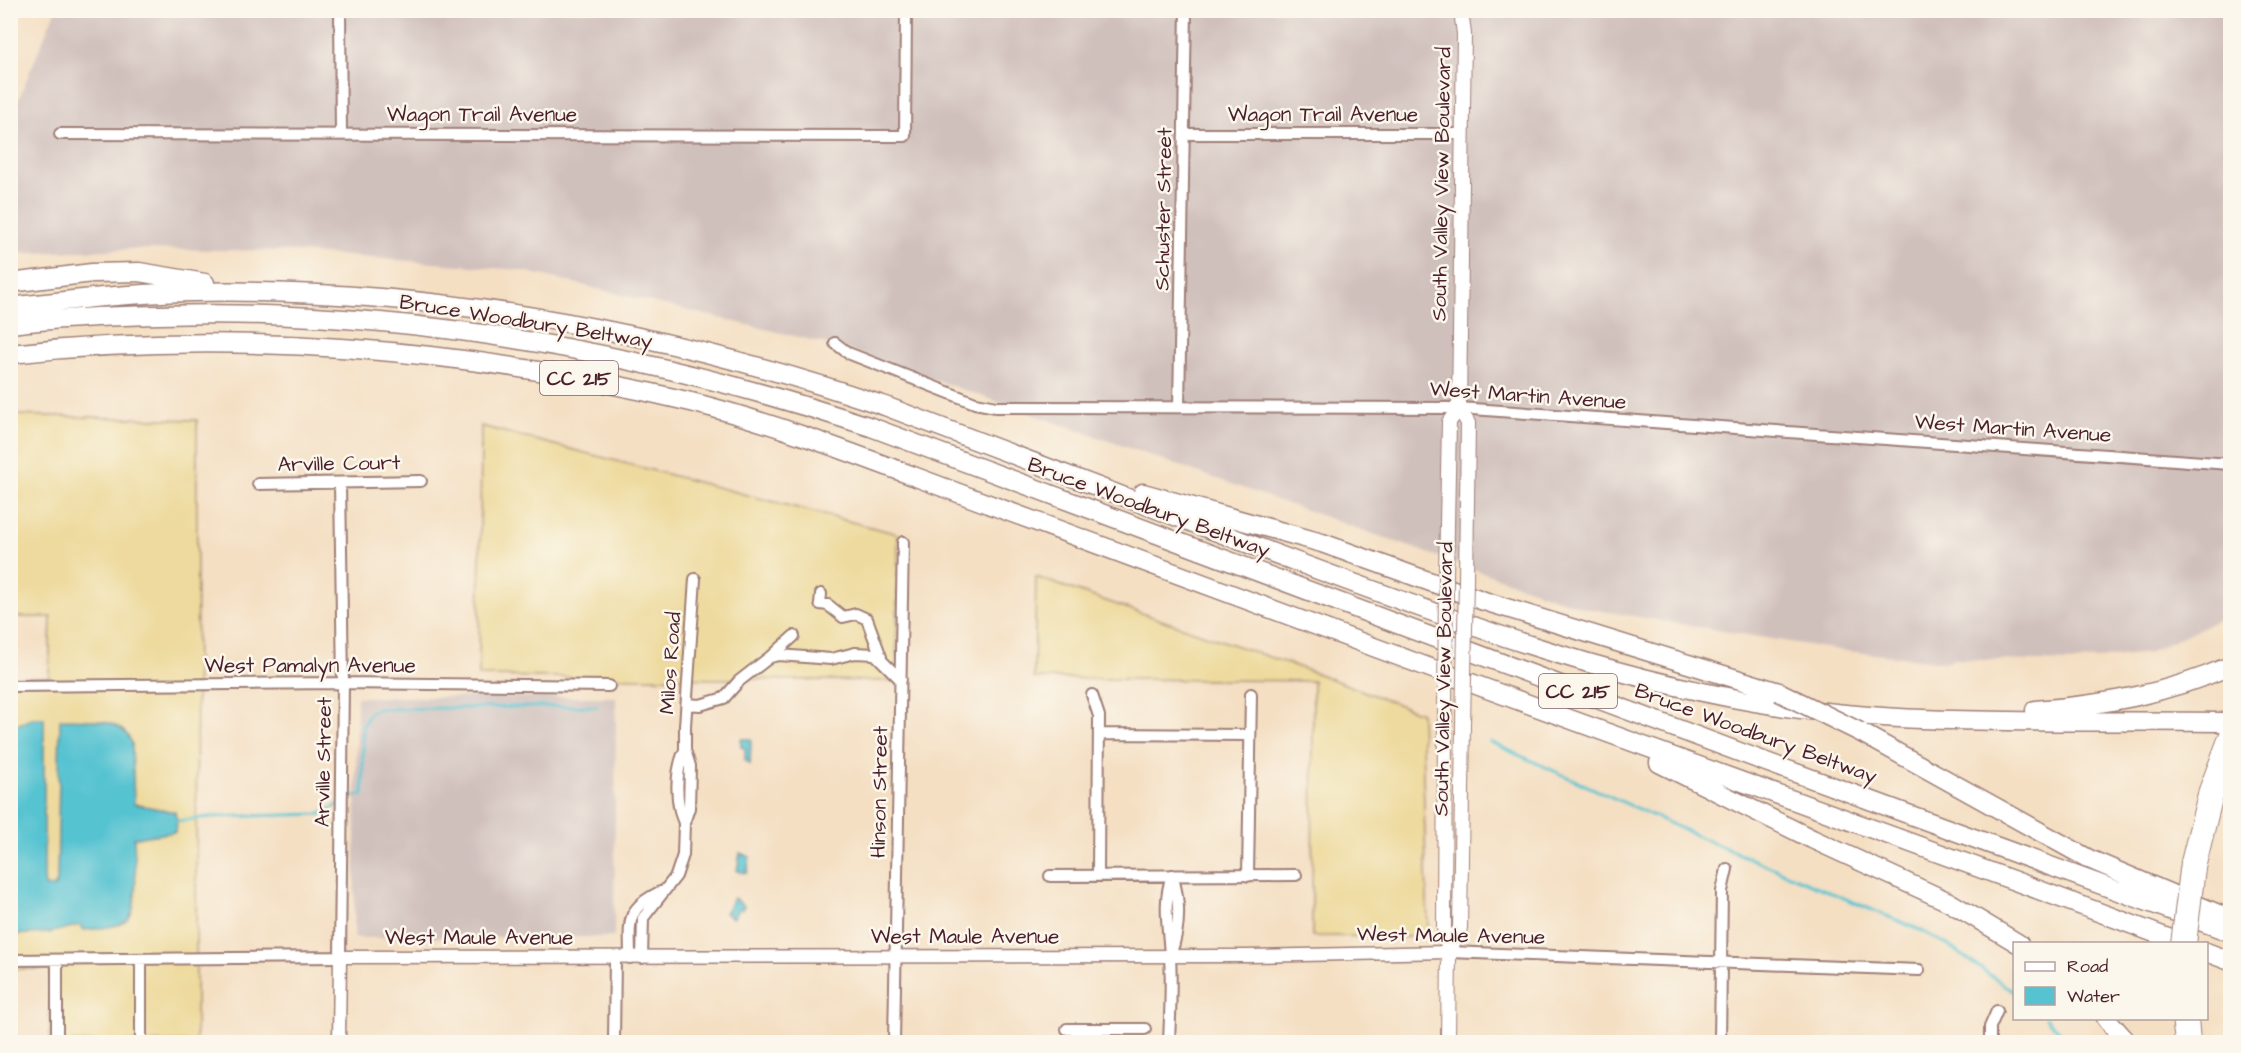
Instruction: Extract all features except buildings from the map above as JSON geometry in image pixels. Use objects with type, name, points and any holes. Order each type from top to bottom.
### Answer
[{"type":"highway","points":[[10,283],[92,273],[140,272],[258,292]]},
{"type":"highway","name":"CC 215","points":[[10,307],[153,293],[258,292],[382,298],[490,309],[652,340],[818,383],[1554,655],[1650,681],[1755,702],[1856,714]]},
{"type":"highway","name":"Bruce Woodbury Beltway","points":[[10,324],[45,320],[205,314],[375,321],[473,332],[566,346],[648,362],[738,386],[871,427],[1755,758],[2230,932]]},
{"type":"highway","name":"CC 215","points":[[10,354],[92,347],[242,344],[360,349],[565,376],[695,403],[833,446],[1591,728],[2179,942]]},
{"type":"highway","points":[[1039,465],[1301,537],[1484,602],[1779,692],[1860,732],[2089,859],[2230,919]]},
{"type":"highway","points":[[1856,714],[2019,711],[2099,705],[2179,686],[2230,666]]},
{"type":"highway","points":[[1856,714],[1957,720],[2230,724]]},
{"type":"highway","points":[[1591,728],[1812,839],[1948,902],[2016,942]]},
{"type":"highway","points":[[2208,953],[2230,961]]},
{"type":"highway","points":[[2108,1020],[2127,1042]]},
{"type":"main road","name":"South Valley View Boulevard","points":[[1449,952],[1460,928],[1466,581],[1468,423],[1459,408],[1464,34],[1461,10]]},
{"type":"main road","name":"South Valley View Boulevard","points":[[1464,34],[1470,10]]},
{"type":"main road","name":"South Valley View Boulevard","points":[[1448,1042],[1449,952],[1444,928],[1446,576],[1449,422],[1459,408]]},
{"type":"main road","points":[[2189,942],[2196,822],[2226,757],[2230,724]]},
{"type":"main road","points":[[2178,942],[2193,865]]},
{"type":"main road","points":[[2179,1020],[2182,1042]]},
{"type":"main road","points":[[2191,1020],[2193,1042]]},
{"type":"street","points":[[340,10],[341,134]]},
{"type":"street","name":"Wagon Trail Avenue","points":[[60,134],[905,136],[906,10]]},
{"type":"street","name":"Schuster Street","points":[[1179,407],[1186,10]]},
{"type":"street","name":"Wagon Trail Avenue","points":[[1184,134],[1463,134]]},
{"type":"street","name":"West Martin Avenue","points":[[835,343],[848,353],[975,403],[996,407],[1459,408],[2230,464]]},
{"type":"street","name":"Arville Court","points":[[258,484],[421,481]]},
{"type":"street","name":"Arville Street","points":[[339,1042],[344,683],[340,483]]},
{"type":"street","name":"Hinson Street","points":[[894,1042],[903,542]]},
{"type":"street","name":"Milos Road","points":[[636,958],[643,918],[675,876],[682,861],[684,823],[678,807],[679,763],[685,750],[695,579]]},
{"type":"street","points":[[821,594],[820,604],[828,605],[843,617],[856,614],[867,619],[871,625],[875,647],[901,680]]},
{"type":"street","points":[[687,704],[700,705],[724,698],[739,681],[794,636]]},
{"type":"street","points":[[770,657],[779,655],[831,659],[846,654],[868,653],[875,654],[883,660]]},
{"type":"street","name":"West Pamalyn Avenue","points":[[10,686],[344,683],[609,686]]},
{"type":"street","points":[[1248,876],[1251,694]]},
{"type":"street","points":[[1092,695],[1098,707],[1099,734],[1098,874]]},
{"type":"street","points":[[1099,734],[1250,735]]},
{"type":"street","points":[[1720,1042],[1722,891],[1727,870]]},
{"type":"street","points":[[1050,876],[1098,874],[1296,875]]},
{"type":"street","points":[[1169,1042],[1170,956],[1166,934],[1166,893],[1172,875]]},
{"type":"street","name":"West Maule Avenue","points":[[10,960],[340,957],[1170,956],[1449,952],[1919,970]]},
{"type":"street","points":[[614,1042],[615,958]]},
{"type":"street","points":[[141,959],[141,1042]]},
{"type":"street","points":[[57,960],[57,1042]]},
{"type":"street","points":[[1990,1042],[1990,1026],[1997,1011]]},
{"type":"street","points":[[1067,1029],[1145,1029]]},
{"type":"street","points":[[1098,1029],[1098,1042]]},
{"type":"shaded area","points":[[55,11],[2230,11],[2230,614],[2148,653],[2071,662],[1953,659],[1946,662],[1838,650],[1584,608],[844,348],[519,270],[287,251],[131,249],[11,254],[10,120]]},
{"type":"shaded area","points":[[357,697],[616,697],[614,937],[354,938]]},
{"type":"sand","points":[[11,415],[197,420],[196,1042],[50,1042],[50,969],[11,969],[10,677],[49,677],[51,617],[11,617]]},
{"type":"sand","points":[[481,426],[898,534],[896,681],[479,676]]},
{"type":"sand","points":[[1036,577],[1313,672],[1421,713],[1428,928],[1419,937],[1312,936],[1313,681],[1034,678]]},
{"type":"water","points":[[34,718],[44,718],[44,882],[46,887],[54,887],[57,882],[60,719],[102,721],[120,728],[132,744],[134,804],[175,812],[177,821],[175,832],[134,838],[136,882],[134,906],[131,915],[122,923],[84,930],[80,925],[49,933],[11,935],[11,727]]},
{"type":"water","points":[[741,739],[751,739],[750,764],[745,760],[745,748],[741,747]]},
{"type":"water","points":[[740,853],[750,857],[747,873],[737,871]]},
{"type":"water","points":[[734,898],[744,906],[742,910],[739,908],[733,918],[725,913]]},
{"type":"waterway","points":[[343,801],[363,795],[363,726],[370,712],[377,709],[597,706]]},
{"type":"waterway","points":[[1490,742],[1711,842],[1920,930],[1946,944],[2013,991]]},
{"type":"waterway","points":[[177,821],[210,817],[321,814],[338,805]]},
{"type":"waterway","points":[[2048,1020],[2070,1042]]}]
